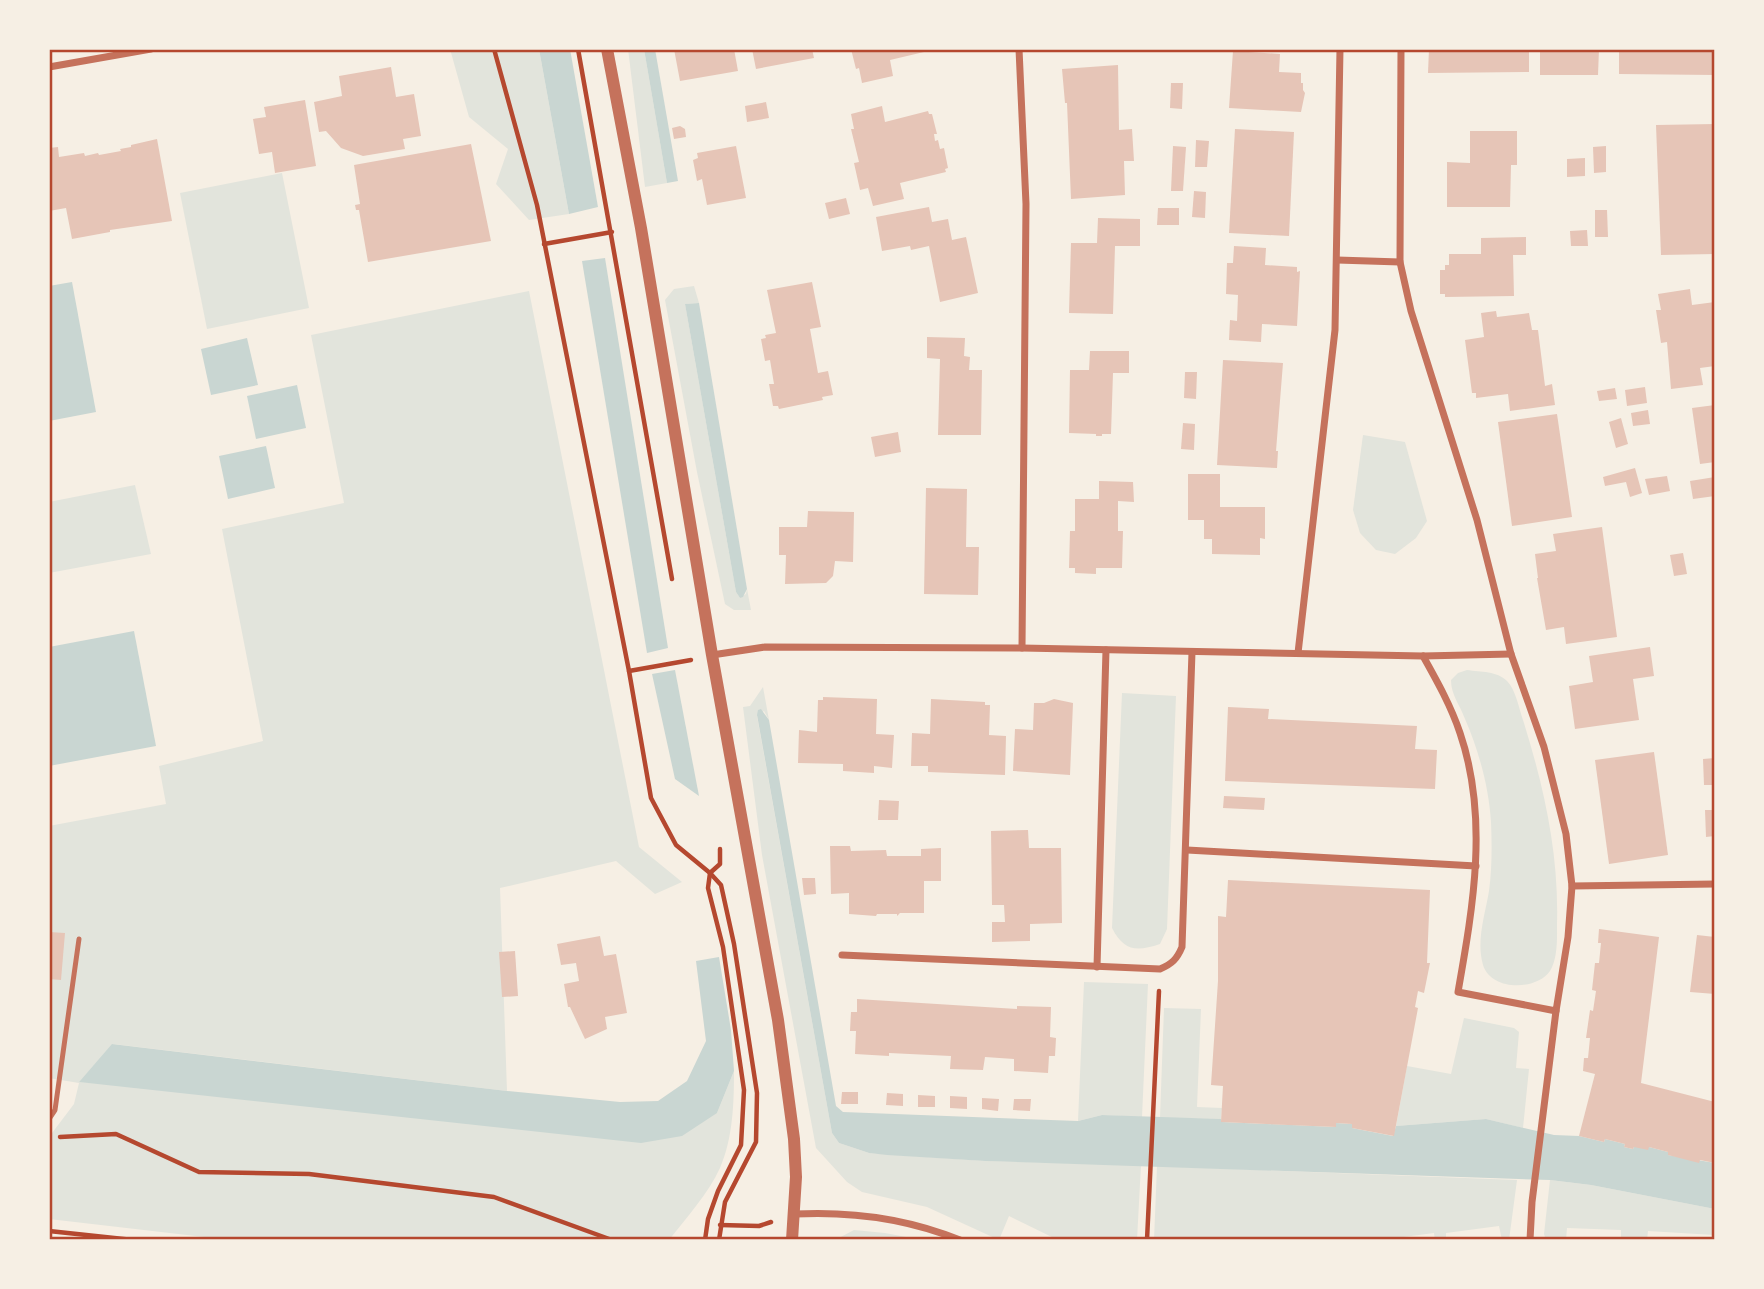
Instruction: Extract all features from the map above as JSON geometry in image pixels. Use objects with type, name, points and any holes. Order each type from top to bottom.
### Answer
[{"type":"street","points":[[49,67],[151,49]]},
{"type":"street","points":[[607,49],[641,228],[712,655],[778,1020],[794,1139],[792,1240]]},
{"type":"street","points":[[1019,49],[1026,204],[1022,648]]},
{"type":"street","points":[[1298,653],[1335,330],[1340,49]]},
{"type":"street","points":[[1401,49],[1400,262],[1411,311],[1477,520],[1511,654],[1544,747],[1566,834],[1572,886],[1568,937],[1532,1202],[1530,1240]]},
{"type":"street","points":[[1337,260],[1400,262]]},
{"type":"street","points":[[712,655],[765,647],[1022,648],[1423,656],[1511,654]]},
{"type":"street","points":[[1097,967],[1106,650]]},
{"type":"street","points":[[842,955],[1160,969],[1172,964],[1182,947],[1192,652]]},
{"type":"street","points":[[1423,656],[1460,733],[1471,776],[1476,817],[1472,912],[1458,992],[1556,1011]]},
{"type":"street","points":[[1187,850],[1476,866]]},
{"type":"street","points":[[1572,886],[1715,884]]},
{"type":"street","points":[[794,1214],[831,1212],[869,1215],[903,1221],[960,1240]]},
{"type":"lane","points":[[49,1119],[55,1110],[79,939]]},
{"type":"path","points":[[494,49],[537,205],[629,671],[651,799],[676,845],[710,873],[720,885],[734,944],[757,1093],[756,1142],[725,1202],[719,1240]]},
{"type":"path","points":[[578,49],[672,580]]},
{"type":"path","points":[[544,244],[641,228]]},
{"type":"path","points":[[629,671],[712,655]]},
{"type":"path","points":[[686,661],[688,674]]},
{"type":"path","points":[[705,1240],[708,1219],[718,1191],[741,1145],[744,1090],[723,947],[709,888],[710,873],[720,864],[720,841]]},
{"type":"path","points":[[1147,1240],[1160,969]]},
{"type":"path","points":[[49,1137],[116,1134],[199,1171],[309,1174],[494,1197],[612,1240]]},
{"type":"path","points":[[720,1225],[759,1226],[794,1214]]},
{"type":"path","points":[[49,1231],[133,1240]]},
{"type":"shaded area","points":[[450,49],[539,49],[569,214],[529,220],[496,184],[508,149],[469,117]]},
{"type":"shaded area","points":[[539,49],[570,49],[598,207],[569,214]]},
{"type":"shaded area","points":[[628,49],[644,49],[667,183],[645,187]]},
{"type":"shaded area","points":[[644,49],[655,49],[678,181],[667,183]]},
{"type":"shaded area","points":[[282,173],[309,308],[207,329],[180,193]]},
{"type":"shaded area","points":[[605,258],[668,648],[647,653],[582,261]]},
{"type":"shaded area","points":[[72,282],[96,412],[49,421],[49,286]]},
{"type":"shaded area","points":[[694,286],[699,303],[685,304],[736,592],[740,598],[746,594],[747,589],[751,610],[734,610],[725,604],[665,300],[674,289]]},
{"type":"shaded area","points":[[529,291],[639,847],[682,882],[655,894],[616,861],[500,888],[507,1091],[113,1044],[79,1082],[717,1113],[734,1071],[730,1133],[715,1178],[669,1240],[230,1240],[49,1219],[49,1137],[74,1104],[79,1083],[49,1078],[49,826],[166,804],[159,766],[263,741],[222,529],[344,503],[311,335]]},
{"type":"shaded area","points":[[699,303],[747,589],[740,598],[736,592],[685,304]]},
{"type":"shaded area","points":[[247,338],[258,385],[211,395],[201,349]]},
{"type":"shaded area","points":[[297,385],[306,428],[256,439],[247,396]]},
{"type":"shaded area","points":[[1363,435],[1405,442],[1427,521],[1416,538],[1395,554],[1376,550],[1360,533],[1353,510]]},
{"type":"shaded area","points":[[266,446],[275,488],[228,499],[219,456]]},
{"type":"shaded area","points":[[135,485],[151,554],[49,573],[49,502]]},
{"type":"shaded area","points":[[134,631],[156,746],[49,766],[49,647]]},
{"type":"shaded area","points":[[675,670],[699,796],[675,779],[652,674]]},
{"type":"shaded area","points":[[1467,670],[1498,675],[1513,689],[1549,820],[1557,898],[1556,954],[1553,966],[1543,978],[1525,985],[1504,984],[1495,980],[1488,974],[1481,956],[1483,919],[1491,874],[1491,822],[1486,783],[1479,757],[1451,685],[1451,680],[1458,673]]},
{"type":"shaded area","points":[[763,687],[769,720],[764,711],[757,716],[832,1133],[839,1143],[869,1153],[985,1161],[1141,1165],[1137,1240],[1058,1240],[1009,1216],[999,1240],[927,1207],[862,1192],[847,1182],[816,1148],[762,855],[743,707],[750,706]]},
{"type":"shaded area","points":[[1122,693],[1176,696],[1167,929],[1160,944],[1137,949],[1121,941],[1112,928]]},
{"type":"shaded area","points":[[761,709],[769,720],[836,1106],[843,1112],[1078,1121],[1102,1115],[1221,1119],[1222,1122],[1335,1127],[1336,1123],[1352,1124],[1352,1128],[1393,1136],[1396,1126],[1486,1119],[1554,1135],[1579,1136],[1604,1142],[1605,1139],[1633,1149],[1649,1147],[1668,1152],[1668,1155],[1715,1163],[1715,1209],[1591,1185],[1550,1180],[985,1161],[869,1153],[839,1143],[832,1133],[757,715]]},
{"type":"shaded area","points":[[719,957],[731,1030],[734,1071],[717,1113],[682,1136],[641,1143],[79,1082],[112,1044],[507,1091],[620,1102],[658,1101],[687,1081],[706,1041],[696,961]]},
{"type":"shaded area","points":[[1084,982],[1148,984],[1142,1117],[1102,1115],[1078,1121]]},
{"type":"shaded area","points":[[1164,1008],[1201,1009],[1197,1107],[1222,1108],[1221,1119],[1160,1118]]},
{"type":"shaded area","points":[[1464,1018],[1514,1028],[1519,1032],[1516,1068],[1529,1069],[1523,1128],[1486,1119],[1396,1126],[1407,1066],[1451,1074]]},
{"type":"shaded area","points":[[1157,1166],[1517,1180],[1509,1240],[1502,1240],[1499,1226],[1446,1233],[1446,1240],[1435,1240],[1434,1233],[1381,1240],[1154,1240]]},
{"type":"shaded area","points":[[1550,1180],[1591,1185],[1715,1209],[1715,1240],[1714,1235],[1648,1231],[1647,1240],[1621,1240],[1621,1230],[1567,1228],[1566,1240],[1546,1240],[1544,1234]]},
{"type":"shaded area","points":[[854,1230],[885,1233],[922,1240],[835,1240]]},
{"type":"building","points":[[674,49],[734,49],[738,71],[680,81]]},
{"type":"building","points":[[752,49],[812,49],[814,58],[756,69]]},
{"type":"building","points":[[851,49],[923,49],[924,52],[890,60],[893,76],[862,83]]},
{"type":"building","points":[[1429,49],[1529,49],[1529,72],[1428,73]]},
{"type":"building","points":[[1540,49],[1599,49],[1598,75],[1540,75]]},
{"type":"building","points":[[1619,49],[1715,49],[1715,75],[1619,74]]},
{"type":"building","points":[[1233,51],[1280,54],[1279,72],[1301,73],[1305,93],[1301,112],[1229,108]]},
{"type":"building","points":[[1118,65],[1119,130],[1132,129],[1134,161],[1124,161],[1125,195],[1071,199],[1067,103],[1062,69]]},
{"type":"building","points":[[391,67],[396,97],[414,94],[421,136],[403,139],[405,149],[363,156],[341,148],[326,131],[319,132],[314,102],[342,96],[339,76]]},
{"type":"building","points":[[1171,83],[1183,83],[1182,109],[1170,108]]},
{"type":"building","points":[[305,100],[316,166],[275,173],[272,152],[259,154],[253,119],[266,117],[264,107]]},
{"type":"building","points":[[766,102],[769,118],[747,122],[745,106]]},
{"type":"building","points":[[882,106],[885,122],[928,111],[932,114],[937,134],[934,134],[935,141],[938,140],[940,149],[944,148],[948,168],[945,169],[946,172],[900,183],[904,199],[873,206],[868,188],[860,190],[854,163],[859,162],[851,129],[854,129],[851,114]]},
{"type":"building","points":[[1715,124],[1715,254],[1661,255],[1656,125]]},
{"type":"building","points":[[680,126],[685,129],[686,137],[674,139],[672,128]]},
{"type":"building","points":[[1235,129],[1294,132],[1289,236],[1229,233]]},
{"type":"building","points":[[1470,131],[1517,131],[1517,165],[1511,165],[1510,207],[1447,207],[1447,162],[1470,163]]},
{"type":"building","points":[[157,139],[172,221],[110,230],[72,239],[66,208],[49,211],[49,148],[58,147],[59,157],[84,153],[85,156],[99,155]]},
{"type":"building","points":[[1196,140],[1209,141],[1207,167],[1195,167]]},
{"type":"building","points":[[471,144],[491,241],[368,262],[359,210],[356,210],[355,205],[360,204],[354,165]]},
{"type":"building","points":[[736,146],[746,198],[707,205],[702,179],[697,181],[693,160],[698,158],[697,153]]},
{"type":"building","points":[[1173,146],[1186,147],[1183,191],[1171,191]]},
{"type":"building","points":[[1606,146],[1606,172],[1594,173],[1593,147]]},
{"type":"building","points":[[1585,158],[1585,176],[1567,177],[1567,159]]},
{"type":"building","points":[[1194,191],[1206,192],[1205,218],[1192,217]]},
{"type":"building","points":[[846,198],[850,214],[829,219],[825,203]]},
{"type":"building","points":[[929,207],[932,222],[948,219],[952,240],[966,237],[978,293],[940,302],[929,246],[882,251],[876,217]]},
{"type":"building","points":[[1158,208],[1179,208],[1179,225],[1157,225]]},
{"type":"building","points":[[1595,210],[1607,210],[1608,237],[1595,237]]},
{"type":"building","points":[[1098,218],[1140,219],[1140,246],[1115,246],[1113,314],[1069,313],[1071,243],[1097,243]]},
{"type":"building","points":[[1587,230],[1588,246],[1571,246],[1570,231]]},
{"type":"building","points":[[1526,237],[1526,255],[1513,255],[1514,296],[1445,297],[1445,294],[1440,294],[1440,270],[1445,270],[1445,265],[1449,265],[1449,254],[1481,254],[1481,238]]},
{"type":"building","points":[[1234,246],[1266,248],[1265,265],[1297,267],[1297,272],[1300,271],[1297,326],[1262,324],[1261,342],[1229,340],[1230,320],[1237,321],[1238,295],[1226,294],[1227,263],[1233,263]]},
{"type":"building","points":[[812,282],[821,327],[810,329],[818,373],[828,371],[833,395],[822,397],[823,400],[779,409],[778,406],[773,406],[769,384],[774,384],[770,360],[765,361],[761,339],[766,338],[765,335],[776,333],[767,290]]},
{"type":"building","points":[[1690,289],[1692,305],[1715,302],[1715,366],[1700,368],[1703,385],[1671,389],[1667,342],[1661,343],[1656,310],[1661,310],[1658,294]]},
{"type":"building","points":[[1496,311],[1497,317],[1529,313],[1532,330],[1538,330],[1545,386],[1552,384],[1555,405],[1510,411],[1508,394],[1476,398],[1476,393],[1472,393],[1465,340],[1484,337],[1481,313]]},
{"type":"building","points":[[927,337],[965,338],[964,356],[970,357],[969,370],[982,370],[981,435],[938,435],[940,359],[927,358]]},
{"type":"building","points":[[1090,351],[1129,351],[1129,373],[1113,373],[1111,434],[1102,436],[1069,433],[1070,370],[1089,370]]},
{"type":"building","points":[[1223,360],[1283,363],[1277,468],[1217,465]]},
{"type":"building","points":[[1185,372],[1197,372],[1196,399],[1184,398]]},
{"type":"building","points":[[1645,387],[1647,403],[1627,406],[1625,390]]},
{"type":"building","points":[[1615,388],[1617,399],[1599,401],[1597,391]]},
{"type":"building","points":[[1715,405],[1715,462],[1700,464],[1692,408]]},
{"type":"building","points":[[1648,410],[1650,424],[1633,426],[1631,413]]},
{"type":"building","points":[[1557,414],[1572,517],[1512,526],[1498,422]]},
{"type":"building","points":[[1621,418],[1628,444],[1616,448],[1609,422]]},
{"type":"building","points":[[1183,423],[1195,424],[1194,450],[1181,449]]},
{"type":"building","points":[[898,432],[901,452],[875,457],[871,437]]},
{"type":"building","points":[[1635,468],[1642,493],[1630,497],[1626,482],[1605,486],[1603,477]]},
{"type":"building","points":[[1188,474],[1220,474],[1220,507],[1265,507],[1265,539],[1260,538],[1260,555],[1212,554],[1212,539],[1204,539],[1204,520],[1188,520]]},
{"type":"building","points":[[1667,476],[1670,491],[1649,495],[1645,479]]},
{"type":"building","points":[[1715,477],[1715,496],[1693,499],[1690,481]]},
{"type":"building","points":[[1099,481],[1133,482],[1134,502],[1118,501],[1118,531],[1123,531],[1122,568],[1096,568],[1096,574],[1075,573],[1075,568],[1069,568],[1070,531],[1075,531],[1075,499],[1099,499]]},
{"type":"building","points":[[926,488],[967,489],[966,547],[979,547],[978,595],[924,594]]},
{"type":"building","points":[[808,511],[854,512],[853,562],[835,561],[833,576],[826,583],[785,584],[786,555],[779,555],[779,527],[807,527]]},
{"type":"building","points":[[1602,527],[1617,637],[1566,644],[1564,627],[1546,630],[1535,554],[1556,551],[1553,534]]},
{"type":"building","points":[[1683,553],[1687,574],[1674,576],[1670,555]]},
{"type":"building","points":[[1650,647],[1654,676],[1633,679],[1639,720],[1575,729],[1569,686],[1593,682],[1589,656]]},
{"type":"building","points":[[823,697],[877,699],[876,734],[894,735],[892,768],[874,766],[874,773],[843,771],[843,764],[798,763],[799,730],[817,732],[818,700],[823,700]]},
{"type":"building","points":[[931,699],[985,702],[985,705],[990,705],[989,735],[1006,736],[1005,775],[928,772],[928,766],[911,766],[912,733],[930,734]]},
{"type":"building","points":[[1054,699],[1073,703],[1070,775],[1013,771],[1015,729],[1033,730],[1034,703]]},
{"type":"building","points":[[1228,707],[1269,709],[1268,719],[1417,726],[1415,749],[1437,750],[1435,789],[1225,781]]},
{"type":"building","points":[[1654,752],[1668,855],[1609,864],[1595,760]]},
{"type":"building","points":[[1715,758],[1715,785],[1704,785],[1703,759]]},
{"type":"building","points":[[1224,796],[1265,798],[1264,810],[1223,808]]},
{"type":"building","points":[[879,800],[899,801],[898,820],[878,820]]},
{"type":"building","points":[[1705,810],[1715,810],[1715,836],[1706,837]]},
{"type":"building","points":[[1028,830],[1029,848],[1061,848],[1062,923],[1030,924],[1030,941],[992,942],[992,922],[1005,922],[1004,905],[992,905],[991,831]]},
{"type":"building","points":[[830,846],[850,846],[851,851],[886,850],[887,856],[921,856],[921,849],[941,848],[941,881],[924,881],[924,913],[900,913],[897,916],[849,914],[849,893],[831,894]]},
{"type":"building","points":[[802,878],[815,878],[816,894],[804,895]]},
{"type":"building","points":[[1228,880],[1430,890],[1427,963],[1430,963],[1424,993],[1418,991],[1415,1007],[1418,1008],[1394,1136],[1352,1128],[1352,1124],[1336,1123],[1336,1127],[1221,1122],[1223,1086],[1211,1085],[1218,981],[1218,916],[1226,917]]},
{"type":"building","points":[[1599,929],[1659,937],[1641,1083],[1715,1102],[1715,1163],[1700,1160],[1699,1163],[1649,1147],[1648,1150],[1633,1149],[1605,1139],[1604,1142],[1579,1136],[1595,1074],[1583,1071],[1584,1058],[1588,1058],[1590,1038],[1586,1038],[1590,1010],[1593,1011],[1596,991],[1592,990],[1595,963],[1599,963]]},
{"type":"building","points":[[49,932],[65,933],[61,980],[49,979]]},
{"type":"building","points":[[1697,935],[1715,937],[1715,994],[1690,992]]},
{"type":"building","points":[[600,936],[604,956],[616,954],[627,1013],[605,1017],[607,1029],[585,1039],[568,1007],[564,984],[579,981],[576,963],[561,965],[557,944]]},
{"type":"building","points":[[515,951],[518,996],[502,997],[499,952]]},
{"type":"building","points":[[857,999],[1017,1009],[1017,1006],[1051,1007],[1050,1037],[1056,1038],[1055,1056],[1049,1056],[1048,1073],[1014,1071],[1014,1059],[985,1057],[983,1070],[950,1069],[951,1056],[855,1054],[856,1031],[850,1031],[851,1012],[857,1012]]},
{"type":"building","points":[[842,1092],[858,1092],[858,1104],[841,1104]]},
{"type":"building","points":[[887,1093],[903,1094],[903,1106],[886,1105]]},
{"type":"building","points":[[918,1095],[935,1096],[935,1107],[918,1107]]},
{"type":"building","points":[[950,1096],[967,1097],[967,1109],[950,1108]]},
{"type":"building","points":[[982,1098],[999,1099],[998,1111],[982,1109]]},
{"type":"building","points":[[1014,1099],[1031,1099],[1030,1111],[1013,1110]]}]
